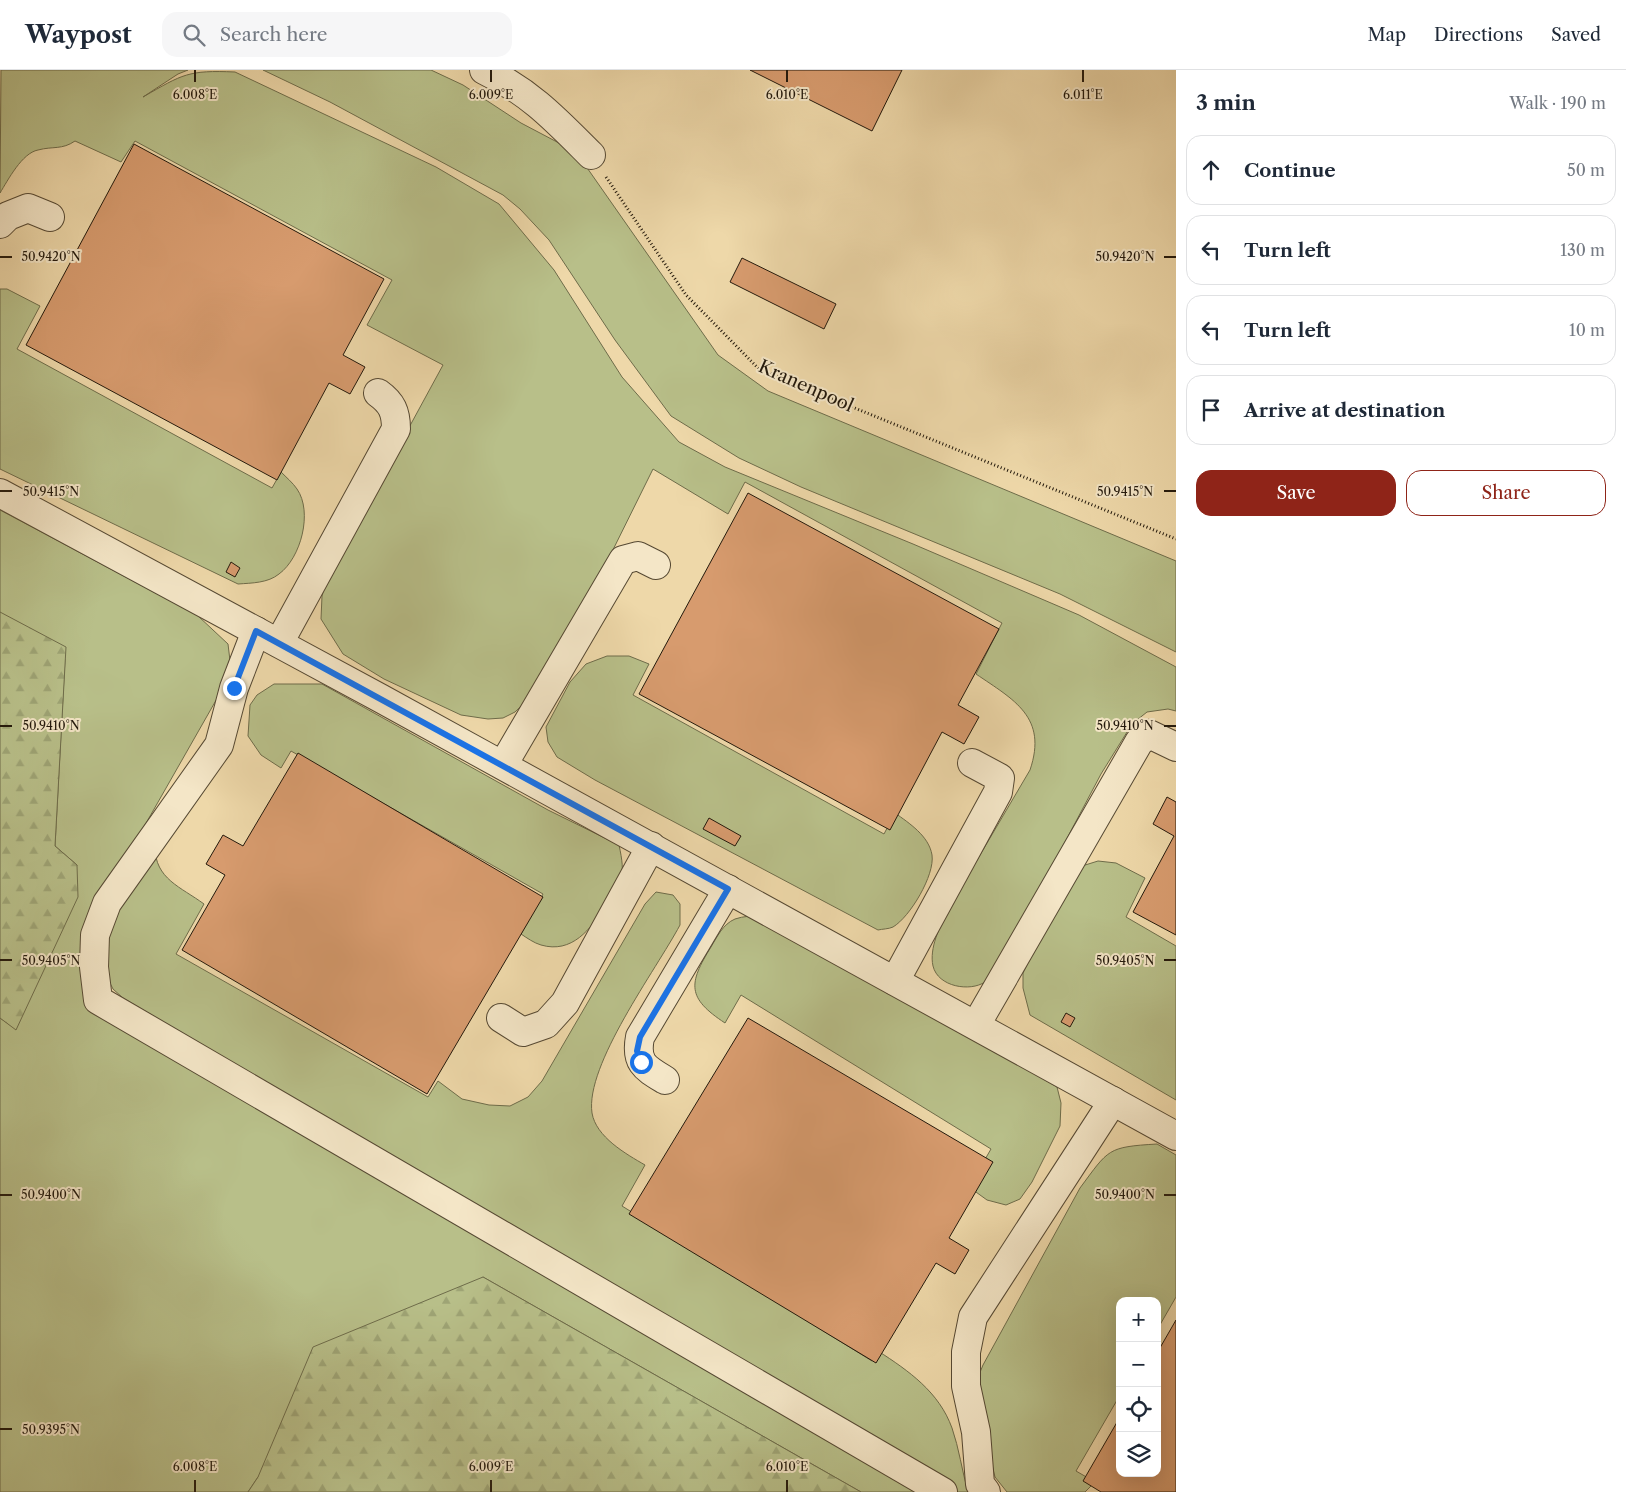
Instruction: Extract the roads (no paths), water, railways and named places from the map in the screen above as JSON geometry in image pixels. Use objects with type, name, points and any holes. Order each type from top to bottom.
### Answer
[{"type":"street","points":[[484,70],[510,83],[542,106],[591,155]]},
{"type":"street","points":[[0,224],[8,216],[28,208],[50,217]]},
{"type":"street","points":[[378,394],[390,402],[396,416],[396,429],[234,688],[219,745],[107,903],[95,936],[94,967],[98,1000],[943,1492]]},
{"type":"street","points":[[0,493],[503,765],[1176,1136]]},
{"type":"street","points":[[503,765],[623,560],[638,556],[656,565]]},
{"type":"street","points":[[976,1025],[1139,742],[1149,734],[1176,747]]},
{"type":"street","points":[[896,981],[998,792],[1000,778],[972,763]]},
{"type":"street","points":[[501,1018],[523,1032],[546,1024],[565,1004],[651,846]]},
{"type":"street","points":[[665,1080],[647,1069],[641,1062],[637,1051],[640,1037],[728,889]]},
{"type":"street","points":[[986,1492],[980,1484],[976,1432],[966,1386],[966,1352],[973,1317],[1113,1101]]}]
